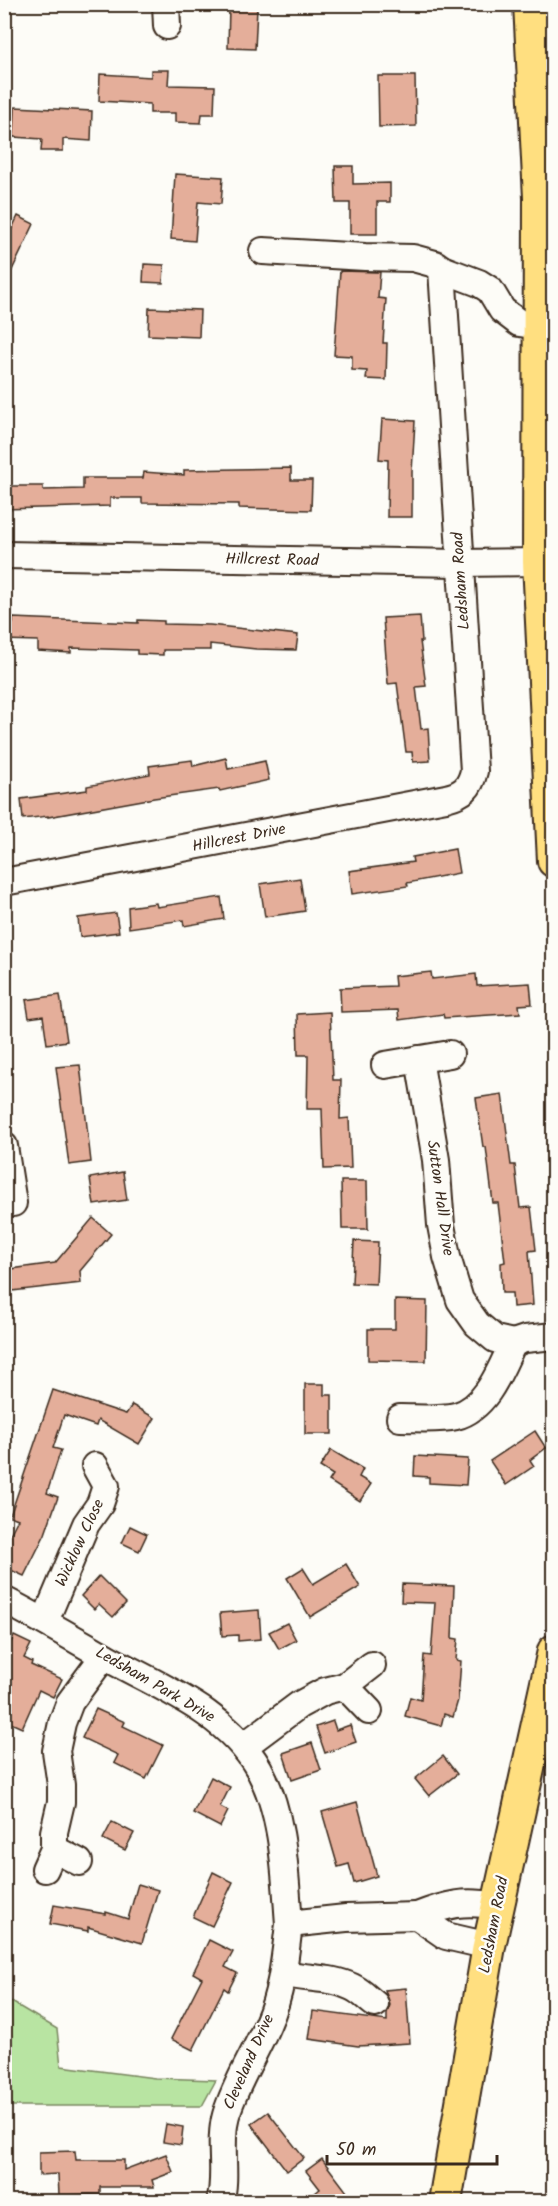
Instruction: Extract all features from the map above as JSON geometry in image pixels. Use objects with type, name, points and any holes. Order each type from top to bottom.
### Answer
[{"type":"main road","points":[[530,4],[540,198],[539,562],[554,861]]},
{"type":"main road","name":"Ledsham Road","points":[[445,2202],[489,1946],[554,1651]]},
{"type":"street","points":[[263,251],[365,258],[413,258],[463,275],[490,290],[502,310],[519,322],[540,326]]},
{"type":"street","name":"Ledsham Road","points":[[442,269],[474,771],[470,785]]},
{"type":"street","name":"Hillcrest Road","points":[[4,555],[459,563],[539,562]]},
{"type":"street","name":"Hillcrest Drive","points":[[4,882],[446,798],[459,795],[470,785]]},
{"type":"street","points":[[386,1065],[450,1054]]},
{"type":"street","name":"Sutton Hall Drive","points":[[418,1059],[436,1160],[441,1225],[447,1257],[460,1300],[477,1324],[486,1332],[495,1339],[513,1343]]},
{"type":"street","points":[[4,1146],[13,1203]]},
{"type":"street","points":[[399,1418],[434,1408],[459,1415],[479,1402],[499,1374],[513,1343],[525,1339],[554,1336]]},
{"type":"street","name":"Wicklow Close","points":[[45,1621],[86,1524],[100,1504],[106,1486],[95,1466]]},
{"type":"street","name":"Ledsham Park Drive","points":[[4,1600],[186,1700],[221,1724],[244,1746],[260,1770],[274,1804],[285,1870],[289,1924]]},
{"type":"street","points":[[79,1862],[49,1859],[61,1802],[56,1751],[62,1723],[70,1702],[104,1656]]},
{"type":"street","points":[[244,1746],[299,1705],[326,1691],[345,1686],[372,1665]]},
{"type":"street","points":[[345,1686],[369,1711]]},
{"type":"street","points":[[289,1924],[346,1918],[417,1916],[440,1907],[473,1902],[497,1906]]},
{"type":"street","points":[[417,1916],[446,1936],[489,1946]]},
{"type":"street","name":"Cleveland Drive","points":[[220,2202],[223,2174],[221,2146],[226,2117],[237,2084],[269,2022],[283,1973],[289,1924]]},
{"type":"street","points":[[283,1973],[334,1980],[355,1988],[375,2004]]},
{"type":"green space","points":[[5,1998],[57,2029],[61,2066],[155,2078],[216,2080],[202,2106],[5,2106]]},
{"type":"building","points":[[229,7],[257,8],[255,49],[228,48]]},
{"type":"building","points":[[151,70],[169,70],[168,85],[215,86],[214,114],[202,114],[201,123],[175,122],[175,113],[150,113],[150,104],[99,101],[100,74],[151,77]]},
{"type":"building","points":[[378,76],[415,76],[416,126],[379,127]]},
{"type":"building","points":[[15,107],[92,111],[91,141],[63,139],[63,151],[41,151],[42,139],[14,137]]},
{"type":"building","points":[[335,166],[353,166],[353,184],[390,183],[390,202],[377,202],[377,234],[350,234],[350,203],[336,203]]},
{"type":"building","points":[[175,174],[223,177],[221,204],[198,202],[195,241],[171,239]]},
{"type":"building","points":[[18,216],[34,224],[4,287],[4,245]]},
{"type":"building","points":[[144,264],[164,265],[163,283],[143,282]]},
{"type":"building","points":[[340,271],[380,272],[378,298],[386,299],[383,343],[387,343],[386,380],[366,379],[367,371],[352,370],[352,356],[334,355]]},
{"type":"building","points":[[149,308],[200,310],[199,337],[148,335]]},
{"type":"building","points":[[382,419],[415,421],[412,517],[387,517],[388,460],[379,459]]},
{"type":"building","points":[[291,468],[291,480],[312,480],[311,510],[239,508],[239,504],[142,503],[142,498],[110,498],[110,506],[4,509],[4,486],[43,486],[43,490],[83,489],[83,478],[143,478],[144,472],[184,475],[184,470]]},
{"type":"building","points":[[420,616],[422,641],[420,641],[426,686],[416,687],[421,729],[428,728],[430,761],[413,762],[412,752],[406,752],[397,683],[388,684],[383,618]]},
{"type":"building","points":[[13,618],[138,623],[138,620],[164,621],[164,624],[210,625],[298,635],[296,650],[210,644],[210,650],[163,650],[163,655],[137,654],[137,650],[71,648],[71,653],[38,651],[38,641],[4,640],[4,623],[13,623]]},
{"type":"building","points":[[226,758],[228,769],[265,761],[269,780],[220,791],[219,789],[154,798],[48,817],[23,819],[21,799],[87,790],[87,786],[150,774],[149,766],[192,760],[193,766]]},
{"type":"building","points":[[455,849],[459,873],[407,883],[408,886],[352,894],[349,871],[413,862],[412,857]]},
{"type":"building","points":[[300,878],[305,911],[265,917],[260,884]]},
{"type":"building","points":[[221,897],[224,919],[184,926],[183,920],[129,928],[128,907],[156,903],[157,907]]},
{"type":"building","points":[[116,913],[119,932],[80,937],[78,918]]},
{"type":"building","points":[[431,972],[432,979],[476,974],[477,986],[530,983],[532,1004],[519,1005],[520,1013],[444,1018],[443,1014],[399,1020],[398,1010],[341,1012],[340,988],[395,986],[394,976]]},
{"type":"building","points":[[60,995],[67,1041],[47,1044],[43,1016],[29,1018],[26,1000]]},
{"type":"building","points":[[330,1012],[333,1080],[341,1080],[340,1119],[349,1118],[351,1168],[324,1169],[322,1109],[307,1109],[308,1055],[298,1055],[297,1014]]},
{"type":"building","points":[[80,1065],[91,1162],[69,1165],[56,1067]]},
{"type":"building","points":[[502,1094],[511,1165],[515,1165],[520,1208],[531,1207],[536,1250],[529,1251],[533,1305],[513,1307],[512,1293],[502,1293],[501,1263],[505,1262],[498,1203],[493,1203],[486,1147],[483,1147],[476,1098]]},
{"type":"building","points":[[123,1172],[127,1200],[94,1205],[90,1178]]},
{"type":"building","points":[[341,1181],[367,1181],[368,1229],[342,1229]]},
{"type":"building","points":[[93,1218],[111,1234],[80,1271],[81,1283],[4,1292],[4,1270],[55,1263]]},
{"type":"building","points":[[354,1241],[378,1242],[376,1284],[352,1283]]},
{"type":"building","points":[[395,1300],[427,1301],[426,1361],[368,1360],[368,1329],[395,1329]]},
{"type":"building","points":[[305,1384],[324,1384],[324,1395],[332,1395],[332,1434],[305,1434]]},
{"type":"building","points":[[53,1390],[126,1414],[132,1405],[155,1418],[139,1444],[98,1420],[96,1426],[64,1415],[53,1448],[61,1450],[47,1493],[58,1497],[45,1534],[24,1576],[4,1567],[4,1546],[18,1519],[10,1516]]},
{"type":"building","points":[[535,1431],[546,1448],[530,1460],[534,1466],[506,1485],[490,1461]]},
{"type":"building","points":[[331,1450],[363,1469],[359,1477],[371,1484],[360,1501],[329,1481],[333,1475],[320,1467]]},
{"type":"building","points":[[415,1456],[468,1459],[466,1485],[429,1483],[429,1477],[414,1476]]},
{"type":"building","points":[[130,1526],[147,1534],[139,1551],[122,1543]]},
{"type":"building","points":[[346,1564],[360,1587],[310,1617],[287,1578],[303,1568],[313,1584]]},
{"type":"building","points":[[99,1576],[126,1603],[113,1617],[99,1604],[94,1609],[81,1596]]},
{"type":"building","points":[[402,1584],[454,1586],[452,1638],[458,1639],[456,1660],[461,1661],[458,1700],[453,1717],[444,1714],[441,1726],[405,1716],[410,1697],[421,1700],[424,1655],[431,1656],[435,1603],[401,1602]]},
{"type":"building","points":[[259,1610],[261,1639],[238,1641],[238,1635],[222,1636],[220,1613]]},
{"type":"building","points":[[287,1623],[296,1640],[279,1649],[269,1632]]},
{"type":"building","points":[[14,1636],[31,1644],[24,1658],[32,1662],[31,1665],[62,1679],[53,1697],[39,1690],[22,1728],[4,1720],[4,1656]]},
{"type":"building","points":[[96,1709],[125,1722],[123,1726],[163,1745],[146,1779],[114,1763],[118,1755],[82,1738]]},
{"type":"building","points":[[333,1721],[336,1730],[350,1725],[356,1742],[325,1753],[316,1727]]},
{"type":"building","points":[[312,1743],[321,1770],[292,1780],[283,1753]]},
{"type":"building","points":[[443,1756],[457,1774],[429,1796],[415,1779]]},
{"type":"building","points":[[211,1777],[230,1787],[220,1807],[228,1811],[220,1827],[193,1813]]},
{"type":"building","points":[[357,1802],[377,1876],[354,1883],[349,1864],[338,1867],[322,1812]]},
{"type":"building","points":[[112,1822],[134,1833],[125,1850],[103,1839]]},
{"type":"building","points":[[213,1872],[233,1882],[212,1926],[193,1917]]},
{"type":"building","points":[[138,1884],[158,1890],[142,1943],[88,1927],[88,1931],[50,1924],[54,1905],[106,1914],[106,1912],[128,1919]]},
{"type":"building","points":[[209,1940],[233,1952],[225,1967],[237,1973],[228,1991],[224,1988],[193,2050],[171,2039],[202,1978],[193,1973]]},
{"type":"building","points":[[406,1988],[410,2043],[358,2046],[309,2039],[313,2011],[387,2021],[390,2005],[385,1990]]},
{"type":"building","points":[[268,2112],[304,2158],[287,2171],[251,2124]]},
{"type":"building","points":[[166,2124],[183,2127],[181,2145],[163,2142]]},
{"type":"building","points":[[75,2151],[76,2160],[124,2160],[124,2170],[166,2154],[173,2172],[152,2180],[154,2187],[100,2187],[100,2194],[59,2195],[58,2174],[39,2175],[39,2152]]},
{"type":"building","points":[[322,2159],[347,2192],[334,2202],[304,2202],[320,2189],[306,2171]]}]
